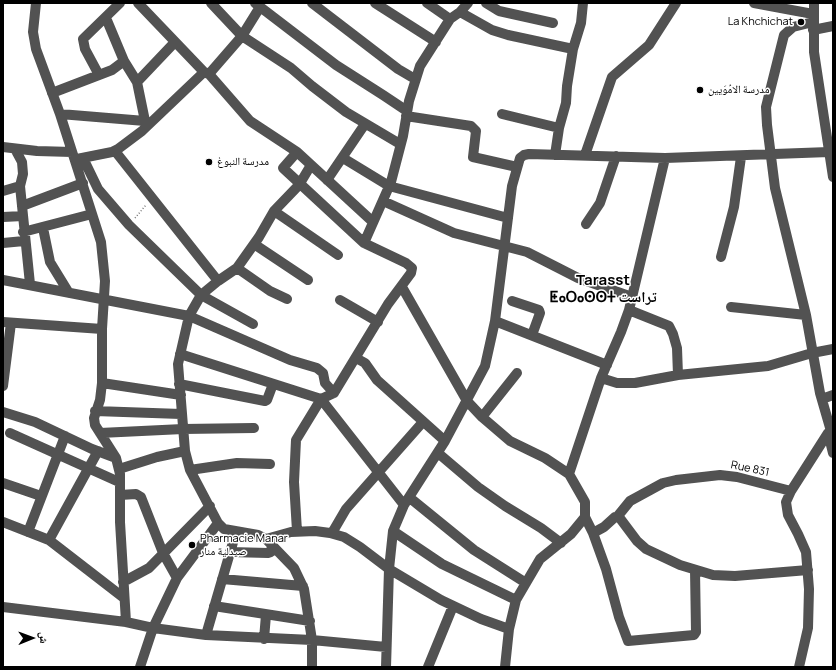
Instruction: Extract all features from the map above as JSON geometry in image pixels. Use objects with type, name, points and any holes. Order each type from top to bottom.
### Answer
[{"type":"street","points":[[36,3],[33,32],[36,49],[77,157],[103,255],[105,299],[102,329],[102,383],[100,400],[95,411],[95,425],[116,458],[119,469],[126,622]]},
{"type":"street","points":[[99,75],[85,49],[83,39],[120,3]]},
{"type":"street","points":[[138,3],[206,73],[250,122],[296,152],[373,222]]},
{"type":"street","points":[[211,3],[242,36],[282,61],[328,99],[365,124],[400,144]]},
{"type":"street","points":[[312,3],[393,66],[416,79]]},
{"type":"street","points":[[375,3],[436,42]]},
{"type":"street","points":[[428,3],[450,19]]},
{"type":"street","points":[[364,243],[389,186],[406,114],[423,61],[450,19],[460,12],[468,3]]},
{"type":"street","points":[[486,3],[499,11],[553,23]]},
{"type":"street","points":[[555,154],[559,128],[566,103],[573,49],[581,23],[583,3]]},
{"type":"street","points":[[585,155],[612,77],[649,45],[676,3]]},
{"type":"street","points":[[754,3],[813,22],[833,26]]},
{"type":"street","points":[[814,3],[814,52],[833,177]]},
{"type":"street","points":[[3,147],[49,152],[77,157],[115,151],[206,73],[242,36],[257,5],[336,65],[383,94],[406,114],[471,126],[476,131],[473,157],[517,167]]},
{"type":"street","points":[[460,12],[497,31],[573,49]]},
{"type":"street","points":[[106,18],[124,61],[137,82],[147,123]]},
{"type":"street","points":[[813,22],[787,30],[781,43],[766,107],[775,188],[806,315],[812,353],[831,432],[833,453]]},
{"type":"street","points":[[137,82],[139,78],[175,42]]},
{"type":"street","points":[[52,93],[112,70],[124,61]]},
{"type":"street","points":[[60,114],[147,123]]},
{"type":"street","points":[[502,114],[559,128]]},
{"type":"street","points":[[327,180],[365,124]]},
{"type":"street","points":[[15,149],[22,162],[23,174],[20,186],[30,284]]},
{"type":"street","points":[[115,151],[218,281]]},
{"type":"street","points":[[296,152],[283,168],[299,185],[364,243],[406,263],[412,268],[411,273],[388,304],[334,393],[321,399],[298,435],[295,445],[294,482],[297,531]]},
{"type":"street","points":[[386,667],[389,570],[394,531],[407,502],[445,441],[485,366],[495,321],[508,218],[520,158],[524,155],[555,154],[665,158],[741,157],[829,152]]},
{"type":"street","points":[[586,224],[600,203],[616,156]]},
{"type":"street","points":[[77,157],[98,189],[129,225],[201,296],[253,324]]},
{"type":"street","points":[[721,257],[734,207],[741,157]]},
{"type":"street","points":[[343,158],[389,186],[508,218]]},
{"type":"street","points":[[569,474],[601,378],[629,310],[665,158]]},
{"type":"street","points":[[311,165],[299,185],[274,211],[237,268],[218,281],[201,296],[189,316],[178,364],[185,451],[190,470],[218,522],[224,529],[258,535],[269,542],[294,568],[303,586],[310,621],[312,667]]},
{"type":"street","points":[[3,217],[22,211],[83,183]]},
{"type":"street","points":[[3,191],[20,186]]},
{"type":"street","points":[[383,201],[454,233],[527,252],[578,278],[632,297]]},
{"type":"street","points":[[274,211],[338,255]]},
{"type":"street","points":[[3,242],[24,237],[43,228],[92,214]]},
{"type":"street","points":[[43,228],[50,262],[70,293]]},
{"type":"street","points":[[254,244],[308,280]]},
{"type":"street","points":[[237,268],[270,290],[287,299]]},
{"type":"street","points":[[3,280],[30,284],[189,316],[290,360],[317,368],[323,373],[325,383],[334,393]]},
{"type":"street","points":[[402,287],[467,401],[482,418],[516,446],[545,458],[569,474],[585,502],[585,516],[606,569],[619,617],[628,641],[694,635],[696,632],[696,570]]},
{"type":"street","points":[[340,300],[378,322]]},
{"type":"street","points":[[512,300],[539,310],[540,313],[532,335]]},
{"type":"street","points":[[731,308],[806,315]]},
{"type":"street","points":[[629,310],[669,326],[677,348],[678,375]]},
{"type":"street","points":[[495,321],[607,366]]},
{"type":"street","points":[[3,382],[7,323],[102,329]]},
{"type":"street","points":[[601,378],[617,383],[636,383],[678,375],[768,366],[812,353],[833,349]]},
{"type":"street","points":[[180,354],[321,399],[377,472],[407,502],[474,550],[526,583]]},
{"type":"street","points":[[356,358],[365,363],[377,380],[422,422],[445,441]]},
{"type":"street","points":[[482,418],[517,373]]},
{"type":"street","points":[[102,383],[180,390],[264,401],[267,400],[273,384]]},
{"type":"street","points":[[822,399],[833,395]]},
{"type":"street","points":[[95,411],[181,414]]},
{"type":"street","points":[[3,412],[35,422],[116,458]]},
{"type":"street","points":[[332,533],[346,509],[377,472],[396,454],[422,422]]},
{"type":"street","points":[[100,433],[183,429],[254,428]]},
{"type":"street","points":[[799,667],[809,615],[808,570],[806,552],[788,515],[786,502],[791,491],[831,432]]},
{"type":"street","points":[[10,433],[58,454],[87,469],[119,482]]},
{"type":"street","points":[[28,532],[65,436]]},
{"type":"street","points":[[50,540],[98,451]]},
{"type":"street","points":[[119,469],[157,457],[185,451]]},
{"type":"street","points":[[438,453],[478,487],[541,528],[561,543]]},
{"type":"street","points":[[190,470],[237,464],[270,464]]},
{"type":"street","name":"Rue 831","points":[[593,533],[617,517],[630,501],[663,483],[676,480],[720,475],[732,476],[791,491]]},
{"type":"street","points":[[3,483],[41,496]]},
{"type":"street","points":[[120,495],[136,494],[141,497],[163,553],[177,578]]},
{"type":"street","points":[[123,582],[148,568],[210,506]]},
{"type":"street","points":[[505,667],[509,629],[516,600],[540,559],[571,534],[585,516]]},
{"type":"street","points":[[617,517],[637,541],[646,549],[680,565],[713,575],[735,576],[808,570]]},
{"type":"street","points":[[3,522],[50,540],[124,598]]},
{"type":"street","points":[[140,667],[153,628],[177,578],[218,522]]},
{"type":"street","points":[[269,542],[297,531],[315,530],[344,537],[360,547],[389,570],[453,606],[481,619],[509,629]]},
{"type":"street","points":[[394,531],[442,564],[516,600]]},
{"type":"street","points":[[206,635],[236,532]]},
{"type":"street","points":[[230,552],[268,553],[271,552],[269,542]]},
{"type":"street","points":[[222,579],[303,586]]},
{"type":"street","points":[[214,606],[310,621]]},
{"type":"street","points":[[428,667],[453,606]]},
{"type":"street","points":[[3,607],[126,622],[153,628],[206,635],[264,639],[312,640],[386,647]]},
{"type":"street","points":[[264,639],[266,615]]},
{"type":"path","points":[[129,225],[152,198]]},
{"type":"place","name":"La Khchichat","points":[[801,22]]},
{"type":"place","name":"مدرسة الامُوَيين","points":[[700,90]]},
{"type":"place","name":"مدرسة النبوغ","points":[[209,162]]},
{"type":"place","name":"Pharmacie Manar صيدلية منار","points":[[192,545]]},
{"type":"district","name":"Tarasst ⵟⴰⵔⴰⵙⵙⵜ تراست","points":[[603,290]]}]
